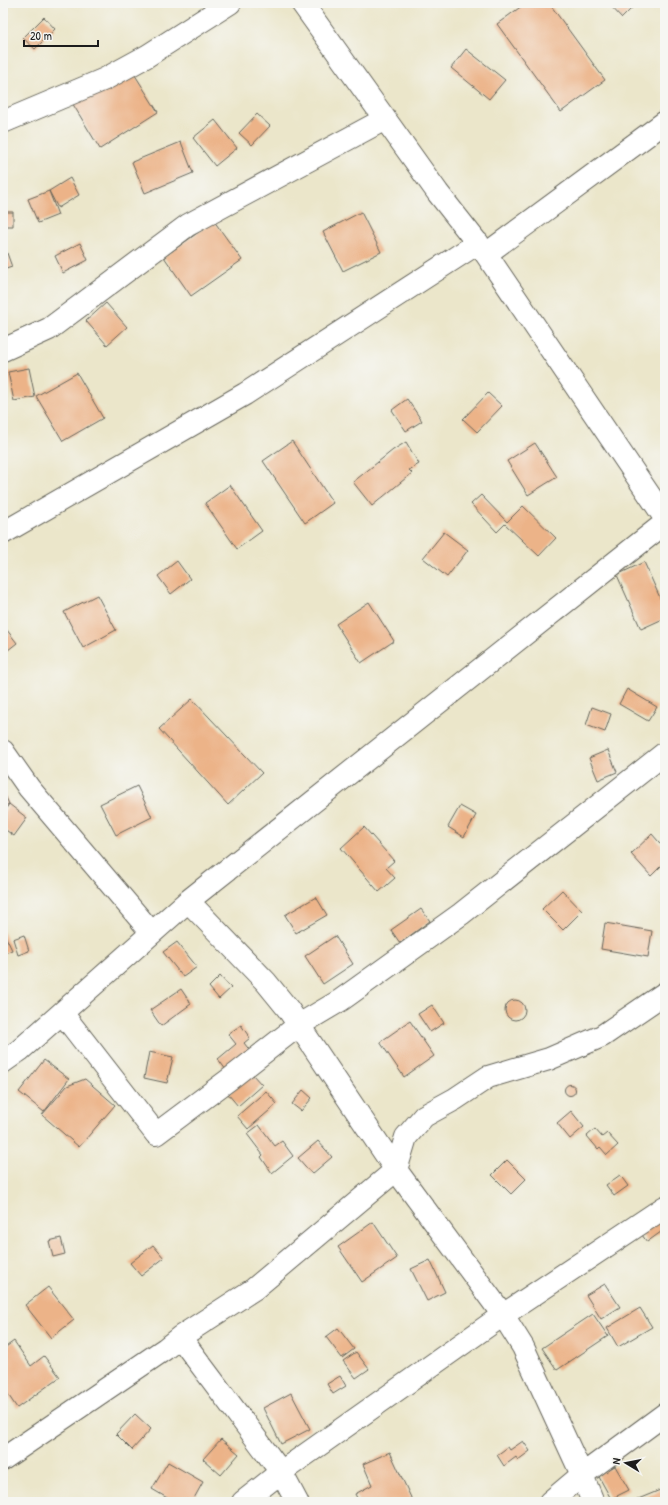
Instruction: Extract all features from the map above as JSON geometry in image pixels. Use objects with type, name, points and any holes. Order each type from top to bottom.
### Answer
[{"type":"street","points":[[3,122],[105,79],[147,56],[230,3]]},
{"type":"street","points":[[302,3],[438,193],[482,248],[665,518]]},
{"type":"street","points":[[3,350],[49,329],[188,225],[385,119]]},
{"type":"street","points":[[3,533],[245,394],[482,248],[665,122]]},
{"type":"street","points":[[3,1062],[20,1050],[188,901],[665,524]]},
{"type":"street","points":[[3,751],[29,788],[152,933]]},
{"type":"street","points":[[62,1013],[156,1134],[299,1025],[341,1000],[461,914],[665,754]]},
{"type":"street","points":[[188,901],[266,982],[288,1009],[396,1170],[503,1315],[523,1347],[593,1502]]},
{"type":"street","points":[[3,1459],[180,1337],[254,1289],[396,1170],[406,1137],[424,1116],[455,1099],[488,1077],[549,1059],[602,1036],[665,993]]},
{"type":"street","points":[[243,1502],[281,1472],[503,1315],[665,1207]]},
{"type":"street","points":[[180,1337],[281,1472],[297,1502]]},
{"type":"street","points":[[550,1502],[582,1475],[665,1414]]},
{"type":"building","points":[[526,3],[549,3],[605,80],[561,112],[497,24]]},
{"type":"building","points":[[608,3],[631,3],[634,6],[622,18]]},
{"type":"building","points":[[44,17],[55,29],[35,49],[23,38]]},
{"type":"building","points":[[466,49],[505,80],[489,99],[451,68]]},
{"type":"building","points":[[128,64],[158,112],[100,149],[71,101]]},
{"type":"building","points":[[257,114],[270,126],[252,145],[239,133]]},
{"type":"building","points":[[215,120],[237,148],[215,166],[193,138]]},
{"type":"building","points":[[181,142],[193,173],[145,193],[132,162]]},
{"type":"building","points":[[70,178],[79,195],[58,208],[49,191]]},
{"type":"building","points":[[49,191],[58,215],[38,223],[28,199]]},
{"type":"building","points":[[3,212],[13,212],[13,226],[3,226]]},
{"type":"building","points":[[361,212],[381,252],[343,271],[323,232]]},
{"type":"building","points":[[214,221],[242,260],[191,296],[164,257]]},
{"type":"building","points":[[3,242],[12,267],[3,270]]},
{"type":"building","points":[[80,243],[88,260],[63,273],[55,256]]},
{"type":"building","points":[[106,303],[127,327],[107,345],[86,321]]},
{"type":"building","points":[[29,368],[35,397],[14,401],[8,372]]},
{"type":"building","points":[[77,373],[103,418],[63,441],[36,396]]},
{"type":"building","points":[[488,393],[502,406],[477,432],[463,419]]},
{"type":"building","points":[[407,399],[422,421],[406,431],[392,410]]},
{"type":"building","points":[[292,441],[333,503],[305,523],[263,461]]},
{"type":"building","points":[[406,442],[419,464],[409,470],[412,473],[372,506],[353,482],[393,450]]},
{"type":"building","points":[[535,443],[557,477],[528,495],[507,461]]},
{"type":"building","points":[[230,485],[262,531],[237,549],[205,503]]},
{"type":"building","points":[[481,495],[507,522],[523,506],[556,538],[539,556],[505,524],[497,532],[471,504]]},
{"type":"building","points":[[444,532],[468,550],[447,577],[423,558]]},
{"type":"building","points":[[177,561],[190,579],[171,594],[158,576]]},
{"type":"building","points":[[644,562],[665,609],[665,618],[641,629],[617,575]]},
{"type":"building","points":[[97,595],[116,630],[83,648],[64,612]]},
{"type":"building","points":[[369,602],[394,641],[361,663],[336,624]]},
{"type":"building","points":[[3,625],[17,643],[3,654]]},
{"type":"building","points":[[627,689],[657,707],[648,721],[619,704]]},
{"type":"building","points":[[192,699],[262,773],[228,805],[159,729]]},
{"type":"building","points":[[592,707],[611,714],[605,732],[586,725]]},
{"type":"building","points":[[608,750],[617,772],[598,780],[589,758]]},
{"type":"building","points":[[137,786],[152,817],[116,835],[100,804]]},
{"type":"building","points":[[3,791],[9,804],[3,807]]},
{"type":"building","points":[[9,804],[27,818],[14,836],[3,828],[3,813]]},
{"type":"building","points":[[460,806],[476,815],[464,837],[448,827]]},
{"type":"building","points":[[364,827],[394,861],[386,868],[395,878],[379,892],[341,848]]},
{"type":"building","points":[[652,834],[665,849],[665,862],[651,876],[631,854]]},
{"type":"building","points":[[562,890],[582,911],[563,930],[542,909]]},
{"type":"building","points":[[316,897],[327,915],[296,933],[285,915]]},
{"type":"building","points":[[421,909],[430,921],[400,943],[391,930]]},
{"type":"building","points":[[605,923],[652,931],[648,957],[601,949]]},
{"type":"building","points":[[3,931],[12,950],[3,954]]},
{"type":"building","points":[[24,935],[29,951],[18,955],[13,939]]},
{"type":"building","points":[[335,936],[353,964],[323,984],[305,956]]},
{"type":"building","points":[[177,942],[197,967],[183,977],[163,952]]},
{"type":"building","points":[[220,976],[231,988],[219,999],[209,987]]},
{"type":"building","points":[[181,989],[191,1004],[161,1026],[150,1010]]},
{"type":"building","points":[[515,1000],[522,1003],[525,1010],[522,1017],[515,1020],[508,1017],[505,1010],[508,1003]]},
{"type":"building","points":[[432,1005],[444,1023],[430,1032],[418,1014]]},
{"type":"building","points":[[410,1021],[434,1056],[404,1077],[380,1042]]},
{"type":"building","points":[[241,1025],[250,1038],[244,1043],[251,1052],[226,1070],[218,1059],[236,1044],[228,1034]]},
{"type":"building","points":[[149,1052],[173,1057],[167,1083],[144,1078]]},
{"type":"building","points":[[44,1060],[69,1079],[44,1112],[19,1092]]},
{"type":"building","points":[[252,1074],[262,1085],[238,1106],[228,1094]]},
{"type":"building","points":[[85,1079],[115,1105],[79,1147],[42,1115],[67,1086]]},
{"type":"building","points":[[568,1085],[572,1085],[574,1086],[574,1094],[568,1095],[565,1092],[565,1088]]},
{"type":"building","points":[[303,1090],[312,1098],[301,1111],[292,1104]]},
{"type":"building","points":[[266,1091],[277,1104],[248,1129],[237,1116]]},
{"type":"building","points":[[571,1111],[584,1127],[570,1139],[557,1123]]},
{"type":"building","points":[[259,1125],[275,1146],[282,1141],[293,1156],[272,1173],[261,1157],[263,1155],[247,1134]]},
{"type":"building","points":[[595,1129],[602,1137],[607,1133],[618,1145],[607,1155],[600,1147],[598,1149],[587,1136]]},
{"type":"building","points":[[318,1141],[332,1157],[312,1174],[298,1158]]},
{"type":"building","points":[[507,1160],[526,1179],[511,1194],[492,1175]]},
{"type":"building","points":[[620,1175],[628,1186],[614,1196],[606,1185]]},
{"type":"building","points":[[665,1220],[665,1229],[647,1242],[637,1228]]},
{"type":"building","points":[[373,1222],[397,1258],[362,1282],[338,1247]]},
{"type":"building","points":[[61,1238],[65,1254],[53,1257],[49,1241]]},
{"type":"building","points":[[153,1245],[164,1258],[141,1276],[130,1263]]},
{"type":"building","points":[[430,1260],[445,1292],[427,1301],[411,1269]]},
{"type":"building","points":[[605,1284],[620,1307],[601,1319],[586,1295]]},
{"type":"building","points":[[48,1287],[74,1320],[51,1338],[25,1305]]},
{"type":"building","points":[[640,1308],[652,1327],[618,1347],[607,1328]]},
{"type":"building","points":[[593,1314],[608,1336],[557,1370],[542,1348]]},
{"type":"building","points":[[338,1328],[354,1349],[342,1358],[326,1337]]},
{"type":"building","points":[[14,1341],[31,1366],[44,1356],[60,1377],[17,1408],[3,1387],[3,1349]]},
{"type":"building","points":[[356,1352],[369,1369],[356,1378],[343,1361]]},
{"type":"building","points":[[340,1376],[346,1386],[333,1394],[327,1384]]},
{"type":"building","points":[[291,1393],[310,1429],[281,1444],[263,1408]]},
{"type":"building","points":[[135,1414],[151,1429],[132,1450],[116,1434]]},
{"type":"building","points":[[221,1439],[239,1454],[221,1475],[203,1459]]},
{"type":"building","points":[[523,1441],[530,1451],[518,1460],[516,1457],[504,1466],[497,1455],[508,1447],[510,1450]]},
{"type":"building","points":[[390,1452],[413,1502],[359,1502],[355,1494],[372,1485],[363,1464]]},
{"type":"building","points":[[168,1462],[203,1482],[192,1502],[174,1502],[152,1489]]},
{"type":"building","points":[[615,1466],[629,1490],[611,1499],[598,1475]]},
{"type":"building","points":[[665,1488],[665,1502],[631,1502]]}]
